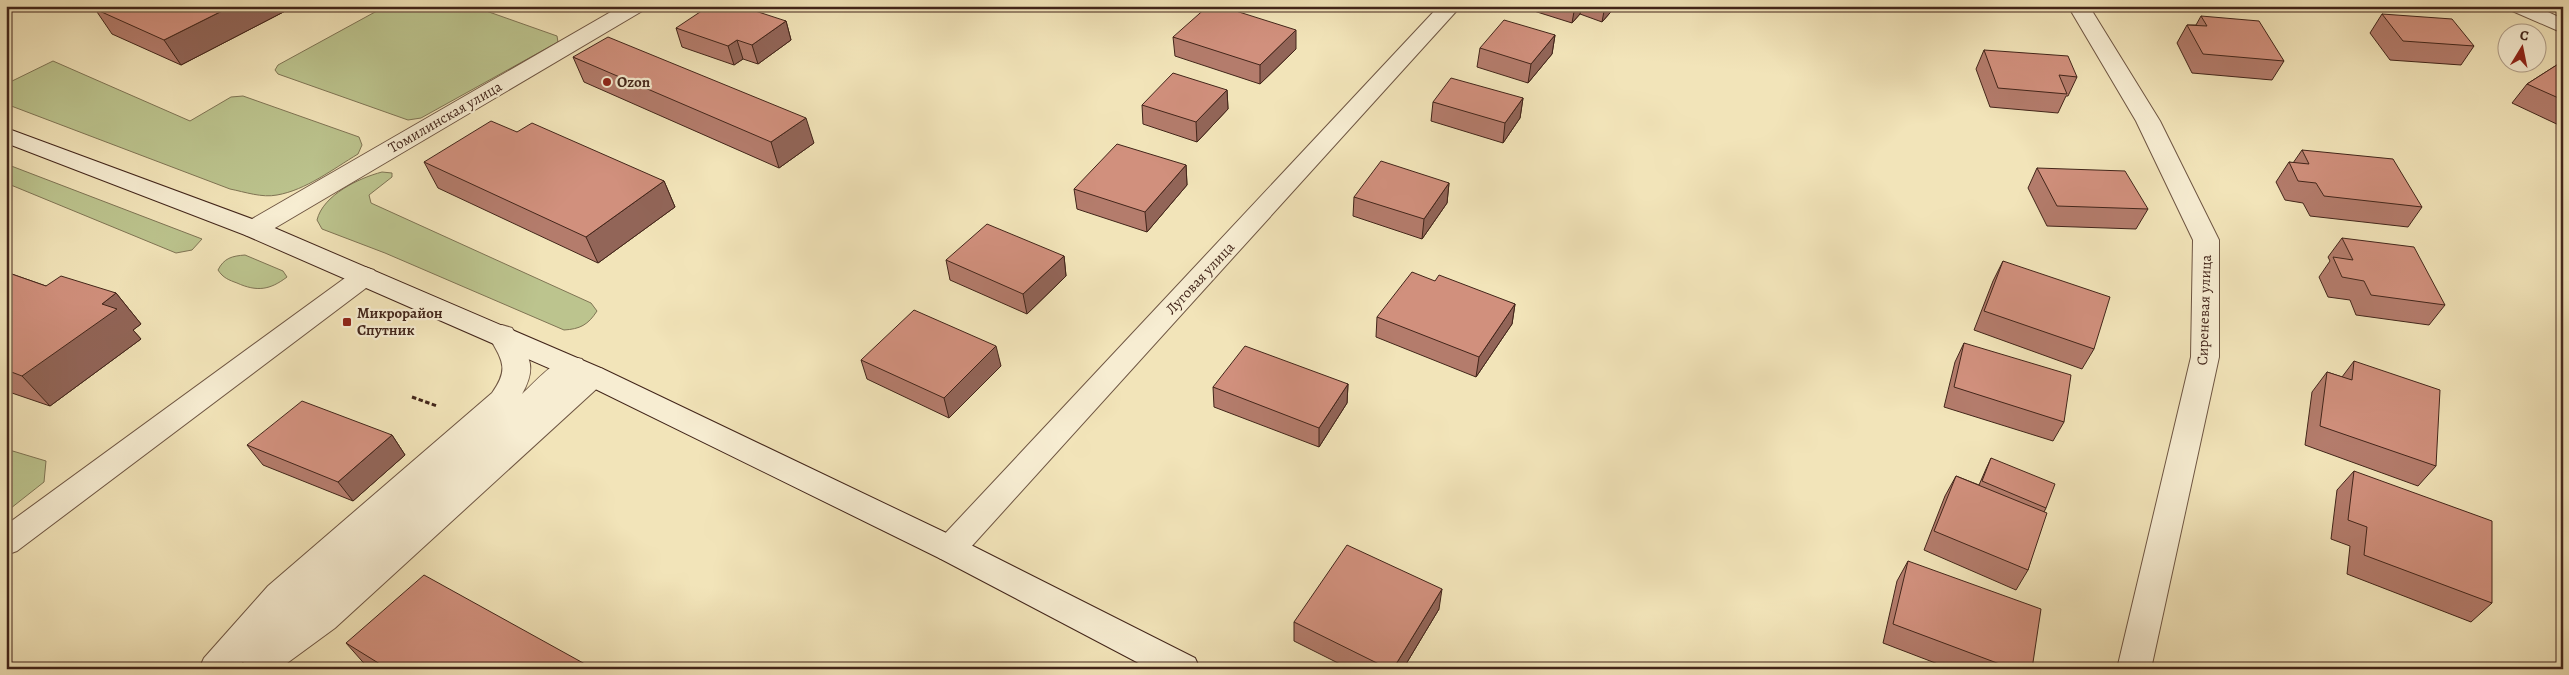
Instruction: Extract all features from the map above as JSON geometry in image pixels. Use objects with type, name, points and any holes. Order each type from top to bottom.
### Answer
[{"type":"street","name":"Томилинская улица","points":[[254,229],[637,6]]},
{"type":"street","name":"Луговая улица","points":[[950,549],[1451,6]]},
{"type":"street","name":"Сиреневая улица","points":[[2078,6],[2148,121],[2206,240],[2206,356],[2134,669]]},
{"type":"street","points":[[2517,6],[2563,27]]},
{"type":"street","points":[[6,135],[254,229],[583,371],[950,549],[1183,669]]},
{"type":"street","points":[[6,542],[365,276]]},
{"type":"street","points":[[216,669],[280,596],[502,400],[516,381],[519,364],[502,335]]},
{"type":"street","points":[[233,669],[342,568],[583,371]]},
{"type":"street","points":[[254,669],[323,618],[583,371]]},
{"type":"green space","points":[[386,6],[472,6],[557,36],[558,42],[421,118],[408,120],[278,74],[275,70],[278,65]]},
{"type":"green space","points":[[53,61],[190,121],[231,97],[243,96],[359,137],[362,145],[358,154],[298,189],[277,195],[265,196],[230,189],[6,104],[6,84]]},
{"type":"green space","points":[[6,164],[202,239],[192,250],[176,253],[6,183]]},
{"type":"green space","points":[[382,172],[392,173],[392,177],[369,195],[371,203],[591,303],[597,311],[583,325],[575,329],[564,330],[385,253],[322,229],[317,220],[326,203],[334,195],[353,183]]},
{"type":"green space","points":[[245,255],[283,271],[287,277],[269,287],[251,288],[229,280],[218,270],[229,258]]},
{"type":"green space","points":[[6,449],[46,461],[44,482],[6,512]]},
{"type":"building","points":[[101,6],[232,6],[164,40],[95,9]]},
{"type":"building","points":[[709,6],[740,6],[786,21],[752,45],[737,40],[728,46],[676,28]]},
{"type":"building","points":[[1208,6],[1220,6],[1296,30],[1260,65],[1173,37]]},
{"type":"building","points":[[2382,14],[2452,19],[2474,46],[2403,41]]},
{"type":"building","points":[[2201,16],[2259,21],[2284,61],[2203,54],[2187,25],[2207,26]]},
{"type":"building","points":[[1504,20],[1555,35],[1531,64],[1480,48]]},
{"type":"building","points":[[608,37],[806,118],[771,142],[573,57]]},
{"type":"building","points":[[1984,50],[2068,56],[2077,77],[2059,75],[2067,94],[1998,88]]},
{"type":"building","points":[[2563,61],[2563,100],[2527,84]]},
{"type":"building","points":[[1173,73],[1227,90],[1196,122],[1142,105]]},
{"type":"building","points":[[1451,78],[1523,98],[1505,123],[1433,102]]},
{"type":"building","points":[[491,121],[517,132],[532,123],[664,181],[586,237],[424,162]]},
{"type":"building","points":[[1117,144],[1186,165],[1145,212],[1074,189]]},
{"type":"building","points":[[2302,150],[2393,159],[2422,207],[2324,196],[2316,183],[2298,181],[2289,162],[2309,164]]},
{"type":"building","points":[[1381,161],[1449,183],[1424,219],[1354,197]]},
{"type":"building","points":[[2037,168],[2125,171],[2148,209],[2057,206]]},
{"type":"building","points":[[987,224],[1064,256],[1023,294],[946,260]]},
{"type":"building","points":[[2342,238],[2414,247],[2445,305],[2371,295],[2364,281],[2342,277],[2333,257],[2353,260]]},
{"type":"building","points":[[2003,261],[2110,297],[2094,349],[1984,311]]},
{"type":"building","points":[[6,272],[46,286],[61,276],[116,293],[102,304],[117,309],[22,376],[6,370]]},
{"type":"building","points":[[1412,272],[1435,281],[1439,275],[1515,304],[1479,357],[1377,317]]},
{"type":"building","points":[[914,310],[996,346],[944,398],[861,360]]},
{"type":"building","points":[[1964,343],[2071,375],[2064,422],[1954,387]]},
{"type":"building","points":[[1245,346],[1348,384],[1319,428],[1213,387]]},
{"type":"building","points":[[2354,361],[2440,390],[2436,466],[2320,426],[2327,372],[2352,380]]},
{"type":"building","points":[[302,401],[392,435],[338,482],[247,445]]},
{"type":"building","points":[[1991,458],[2055,484],[2046,508],[1982,481]]},
{"type":"building","points":[[2354,471],[2492,521],[2492,603],[2364,555],[2367,527],[2348,520]]},
{"type":"building","points":[[1956,476],[2047,513],[2028,570],[1934,531]]},
{"type":"building","points":[[1347,545],[1442,589],[1393,669],[1389,669],[1294,622]]},
{"type":"building","points":[[1908,561],[2041,609],[2032,669],[2013,669],[1893,624]]},
{"type":"building","points":[[424,575],[594,669],[388,669],[346,643]]},
{"type":"place","name":"Ozon","points":[[607,82]]},
{"type":"place","name":"Микрорайон Спутник","points":[[347,322]]}]
